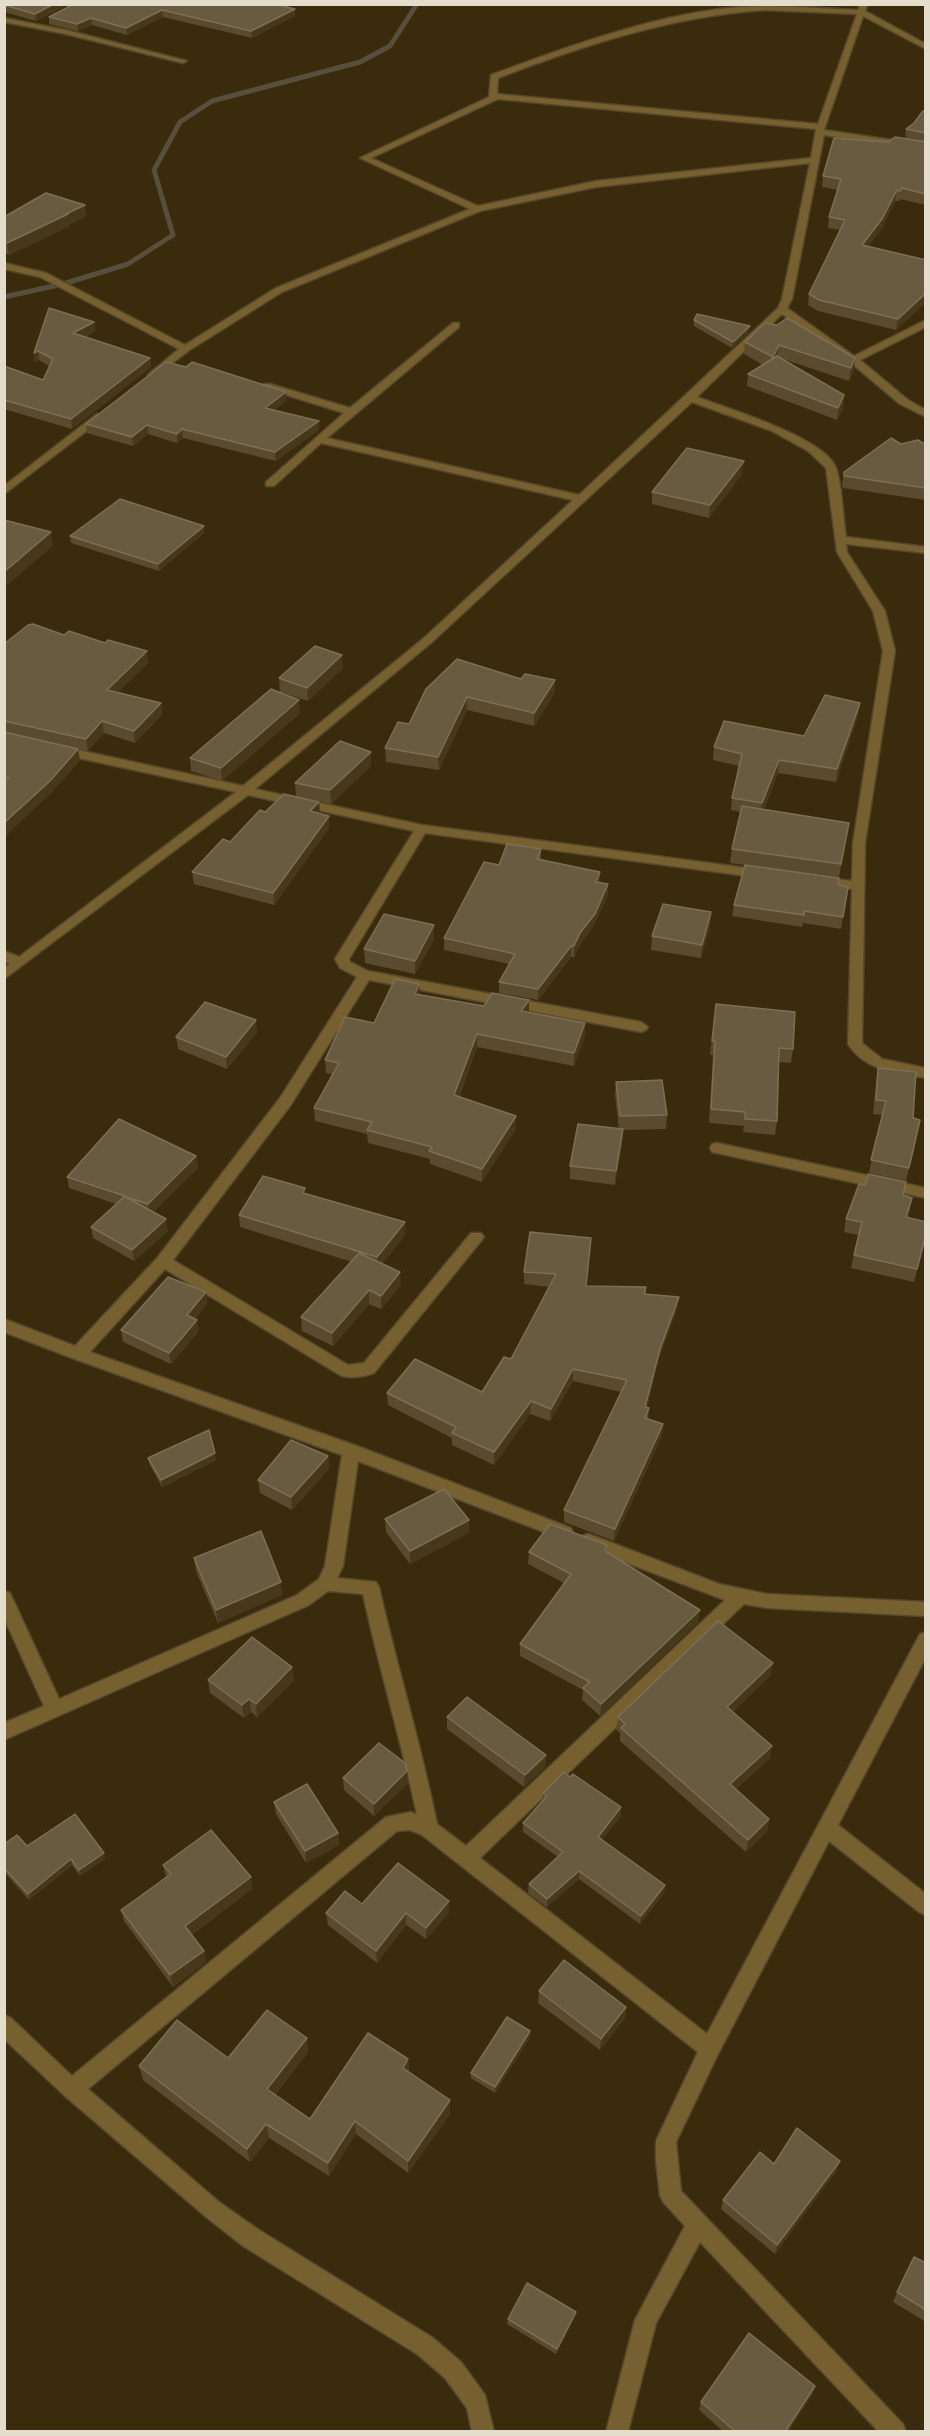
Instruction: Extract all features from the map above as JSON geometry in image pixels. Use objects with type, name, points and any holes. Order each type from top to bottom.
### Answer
[{"type":"street","points":[[493,98],[494,77],[565,50],[676,19],[720,11],[765,8],[863,8],[926,46]]},
{"type":"street","points":[[4,975],[244,792],[428,640],[690,398],[782,309],[787,299],[820,129],[863,8]]},
{"type":"street","points":[[36,26],[54,18]]},
{"type":"street","points":[[4,20],[183,61]]},
{"type":"street","points":[[477,208],[364,158],[493,98],[514,96],[820,129],[926,148]]},
{"type":"street","points":[[148,379],[185,349],[279,290],[477,208],[596,184],[814,160]]},
{"type":"street","points":[[4,266],[43,275],[185,349]]},
{"type":"street","points":[[782,309],[853,360],[904,402],[926,414]]},
{"type":"street","points":[[853,360],[926,324]]},
{"type":"street","points":[[270,484],[319,439],[456,325]]},
{"type":"street","points":[[175,357],[186,360]]},
{"type":"street","points":[[252,381],[351,412]]},
{"type":"street","points":[[690,398],[776,429],[812,448],[831,467],[842,552],[879,611],[889,651],[859,843],[855,1044],[863,1056],[880,1065],[926,1073]]},
{"type":"street","points":[[4,491],[112,407]]},
{"type":"street","points":[[319,439],[581,499]]},
{"type":"street","points":[[840,540],[926,550]]},
{"type":"street","points":[[50,748],[422,829],[775,876]]},
{"type":"street","points":[[422,829],[394,871],[342,959],[345,965],[365,975],[641,1027]]},
{"type":"street","points":[[810,880],[858,886]]},
{"type":"street","points":[[4,955],[20,963]]},
{"type":"street","points":[[78,1354],[164,1261],[285,1102],[365,975]]},
{"type":"street","points":[[717,1148],[926,1193]]},
{"type":"street","points":[[164,1261],[346,1371],[359,1371],[368,1369],[476,1237]]},
{"type":"street","points":[[4,1325],[78,1354],[351,1451],[718,1591],[767,1601],[926,1609]]},
{"type":"street","points":[[4,1732],[303,1600],[325,1584],[334,1566],[351,1451]]},
{"type":"street","points":[[325,1584],[370,1587],[385,1653],[412,1747],[429,1829]]},
{"type":"street","points":[[466,1859],[741,1596]]},
{"type":"street","points":[[4,1598],[55,1710]]},
{"type":"street","points":[[896,2432],[671,2196],[666,2162],[666,2140],[710,2049],[926,1639]]},
{"type":"street","points":[[72,2089],[393,1823],[411,1821],[429,1829],[710,2049]]},
{"type":"street","points":[[826,1827],[926,1906]]},
{"type":"street","points":[[4,2025],[72,2089],[212,2209],[243,2232],[425,2346],[453,2370],[477,2403],[483,2432]]},
{"type":"street","points":[[618,2432],[645,2320],[698,2223]]},
{"type":"building","points":[[4,4],[54,4],[35,14]]},
{"type":"building","points":[[74,4],[275,4],[295,9],[251,31],[162,10],[126,28],[91,18],[77,24],[49,17]]},
{"type":"building","points":[[923,111],[926,111],[926,133],[906,129],[914,123]]},
{"type":"building","points":[[895,137],[926,142],[926,194],[902,188],[900,191],[897,190],[882,219],[862,245],[926,260],[926,293],[898,319],[819,300],[809,294],[845,220],[829,217],[841,179],[823,176],[834,138],[888,142]]},
{"type":"building","points":[[46,193],[85,205],[7,243],[4,242],[4,217]]},
{"type":"building","points":[[49,308],[94,322],[73,333],[150,358],[71,419],[4,400],[4,366],[43,380],[53,359],[38,351],[34,353]]},
{"type":"building","points":[[697,314],[750,326],[733,342],[694,320]]},
{"type":"building","points":[[787,318],[855,358],[851,368],[779,345],[773,357],[745,342],[765,323],[777,325]]},
{"type":"building","points":[[777,356],[844,395],[838,408],[748,374]]},
{"type":"building","points":[[166,362],[186,367],[192,362],[286,392],[265,408],[319,421],[275,452],[182,429],[177,434],[147,425],[132,437],[86,424]]},
{"type":"building","points":[[891,438],[901,444],[918,440],[926,445],[926,488],[844,476],[844,472]]},
{"type":"building","points":[[687,448],[744,461],[710,505],[652,492]]},
{"type":"building","points":[[120,499],[204,526],[158,564],[70,536]]},
{"type":"building","points":[[4,520],[51,532],[4,572]]},
{"type":"building","points":[[33,624],[64,635],[69,631],[105,643],[108,640],[147,651],[107,690],[161,703],[134,731],[102,721],[86,739],[4,721],[4,644],[28,625]]},
{"type":"building","points":[[315,646],[342,655],[307,688],[279,678]]},
{"type":"building","points":[[457,659],[521,679],[525,674],[555,680],[534,713],[467,697],[438,757],[385,748],[398,722],[409,724],[426,689]]},
{"type":"building","points":[[271,689],[299,700],[221,768],[190,758]]},
{"type":"building","points":[[825,695],[860,703],[837,769],[779,760],[762,803],[732,798],[742,754],[714,747],[724,721],[804,736]]},
{"type":"building","points":[[4,732],[78,749],[50,781],[4,823],[4,783],[9,778],[4,776]]},
{"type":"building","points":[[340,741],[371,752],[330,790],[295,783]]},
{"type":"building","points":[[284,794],[319,802],[310,811],[329,816],[273,893],[192,872],[223,839],[230,842],[260,810],[265,812]]},
{"type":"building","points":[[742,806],[849,823],[841,864],[732,849]]},
{"type":"building","points":[[507,844],[541,849],[537,859],[600,872],[596,882],[608,884],[595,914],[580,933],[574,946],[571,946],[538,989],[499,982],[515,954],[444,938],[484,862],[499,865]]},
{"type":"building","points":[[745,865],[839,878],[838,885],[848,887],[843,917],[804,911],[804,915],[734,905]]},
{"type":"building","points":[[663,904],[711,912],[702,945],[652,936]]},
{"type":"building","points":[[384,914],[434,925],[415,961],[364,949]]},
{"type":"building","points":[[395,979],[419,984],[415,994],[484,1006],[492,993],[529,1000],[521,1011],[585,1023],[574,1053],[477,1034],[454,1095],[516,1116],[482,1169],[429,1151],[432,1147],[367,1130],[372,1122],[314,1108],[339,1063],[325,1060],[345,1017],[374,1023]]},
{"type":"building","points":[[205,1002],[256,1020],[226,1057],[176,1037]]},
{"type":"building","points":[[716,1004],[795,1012],[793,1049],[779,1048],[777,1121],[745,1119],[745,1112],[711,1109],[715,1041],[712,1041]]},
{"type":"building","points":[[878,1068],[916,1072],[913,1118],[920,1120],[909,1168],[871,1160],[886,1101],[876,1100]]},
{"type":"building","points":[[662,1080],[667,1115],[620,1116],[616,1082]]},
{"type":"building","points":[[119,1119],[196,1156],[148,1204],[126,1197],[166,1219],[132,1250],[91,1227],[125,1196],[67,1177]]},
{"type":"building","points":[[578,1124],[623,1129],[616,1171],[570,1166]]},
{"type":"building","points":[[868,1174],[906,1182],[903,1195],[912,1198],[906,1217],[926,1222],[926,1234],[917,1269],[854,1255],[862,1222],[846,1219],[859,1184],[865,1185]]},
{"type":"building","points":[[263,1176],[305,1188],[303,1193],[405,1222],[377,1257],[239,1215]]},
{"type":"building","points":[[530,1232],[591,1238],[586,1286],[646,1287],[644,1294],[679,1297],[660,1349],[645,1407],[649,1408],[645,1418],[663,1424],[615,1529],[564,1510],[627,1380],[573,1369],[551,1409],[531,1401],[494,1452],[452,1433],[456,1427],[387,1393],[415,1359],[482,1392],[504,1357],[511,1359],[556,1274],[524,1272]]},
{"type":"building","points":[[359,1253],[400,1272],[381,1296],[369,1290],[332,1333],[301,1317]]},
{"type":"building","points":[[168,1277],[206,1292],[187,1315],[197,1320],[169,1353],[121,1330]]},
{"type":"building","points":[[209,1430],[215,1453],[161,1480],[148,1458]]},
{"type":"building","points":[[291,1440],[328,1456],[291,1497],[258,1480]]},
{"type":"building","points":[[444,1489],[469,1520],[410,1551],[385,1519]]},
{"type":"building","points":[[550,1524],[607,1545],[605,1551],[700,1610],[601,1704],[583,1688],[590,1682],[520,1644],[571,1574],[529,1552]]},
{"type":"building","points":[[261,1531],[281,1582],[216,1610],[194,1558]]},
{"type":"building","points":[[718,1621],[773,1663],[727,1707],[772,1746],[730,1784],[769,1819],[748,1840],[621,1728],[625,1724],[618,1717]]},
{"type":"building","points":[[252,1637],[292,1667],[256,1704],[249,1699],[242,1705],[208,1680]]},
{"type":"building","points":[[467,1697],[546,1755],[525,1775],[447,1717]]},
{"type":"building","points":[[379,1743],[405,1763],[407,1771],[374,1804],[343,1778]]},
{"type":"building","points":[[564,1772],[570,1777],[573,1774],[621,1807],[598,1837],[665,1885],[641,1916],[579,1871],[547,1899],[529,1884],[563,1852],[523,1823],[547,1796],[543,1793]]},
{"type":"building","points":[[307,1784],[338,1833],[305,1851],[274,1802]]},
{"type":"building","points":[[75,1814],[104,1853],[79,1870],[71,1859],[28,1894],[4,1868],[4,1844],[17,1835],[27,1846]]},
{"type":"building","points":[[211,1830],[251,1877],[185,1926],[204,1951],[170,1975],[121,1910],[171,1874],[163,1865]]},
{"type":"building","points":[[398,1863],[449,1901],[426,1928],[406,1913],[376,1951],[326,1913],[345,1891],[362,1904]]},
{"type":"building","points":[[564,1960],[626,2007],[601,2039],[539,1991]]},
{"type":"building","points":[[267,2010],[307,2038],[267,2089],[310,2119],[368,2033],[408,2059],[403,2068],[450,2100],[408,2161],[355,2121],[328,2163],[266,2124],[247,2149],[139,2066],[177,2020],[228,2058]]},
{"type":"building","points":[[507,2017],[530,2031],[495,2087],[471,2073]]},
{"type":"building","points":[[797,2128],[840,2161],[777,2245],[723,2200],[760,2152],[774,2164]]},
{"type":"building","points":[[914,2257],[926,2263],[926,2310],[897,2292]]},
{"type":"building","points":[[527,2283],[576,2312],[557,2349],[508,2319]]},
{"type":"building","points":[[749,2333],[815,2386],[785,2432],[736,2432],[701,2402]]},
{"type":"waterway","points":[[4,297],[63,284],[128,264],[173,235],[154,170],[180,122],[212,101],[360,62],[390,46],[417,4]]}]
